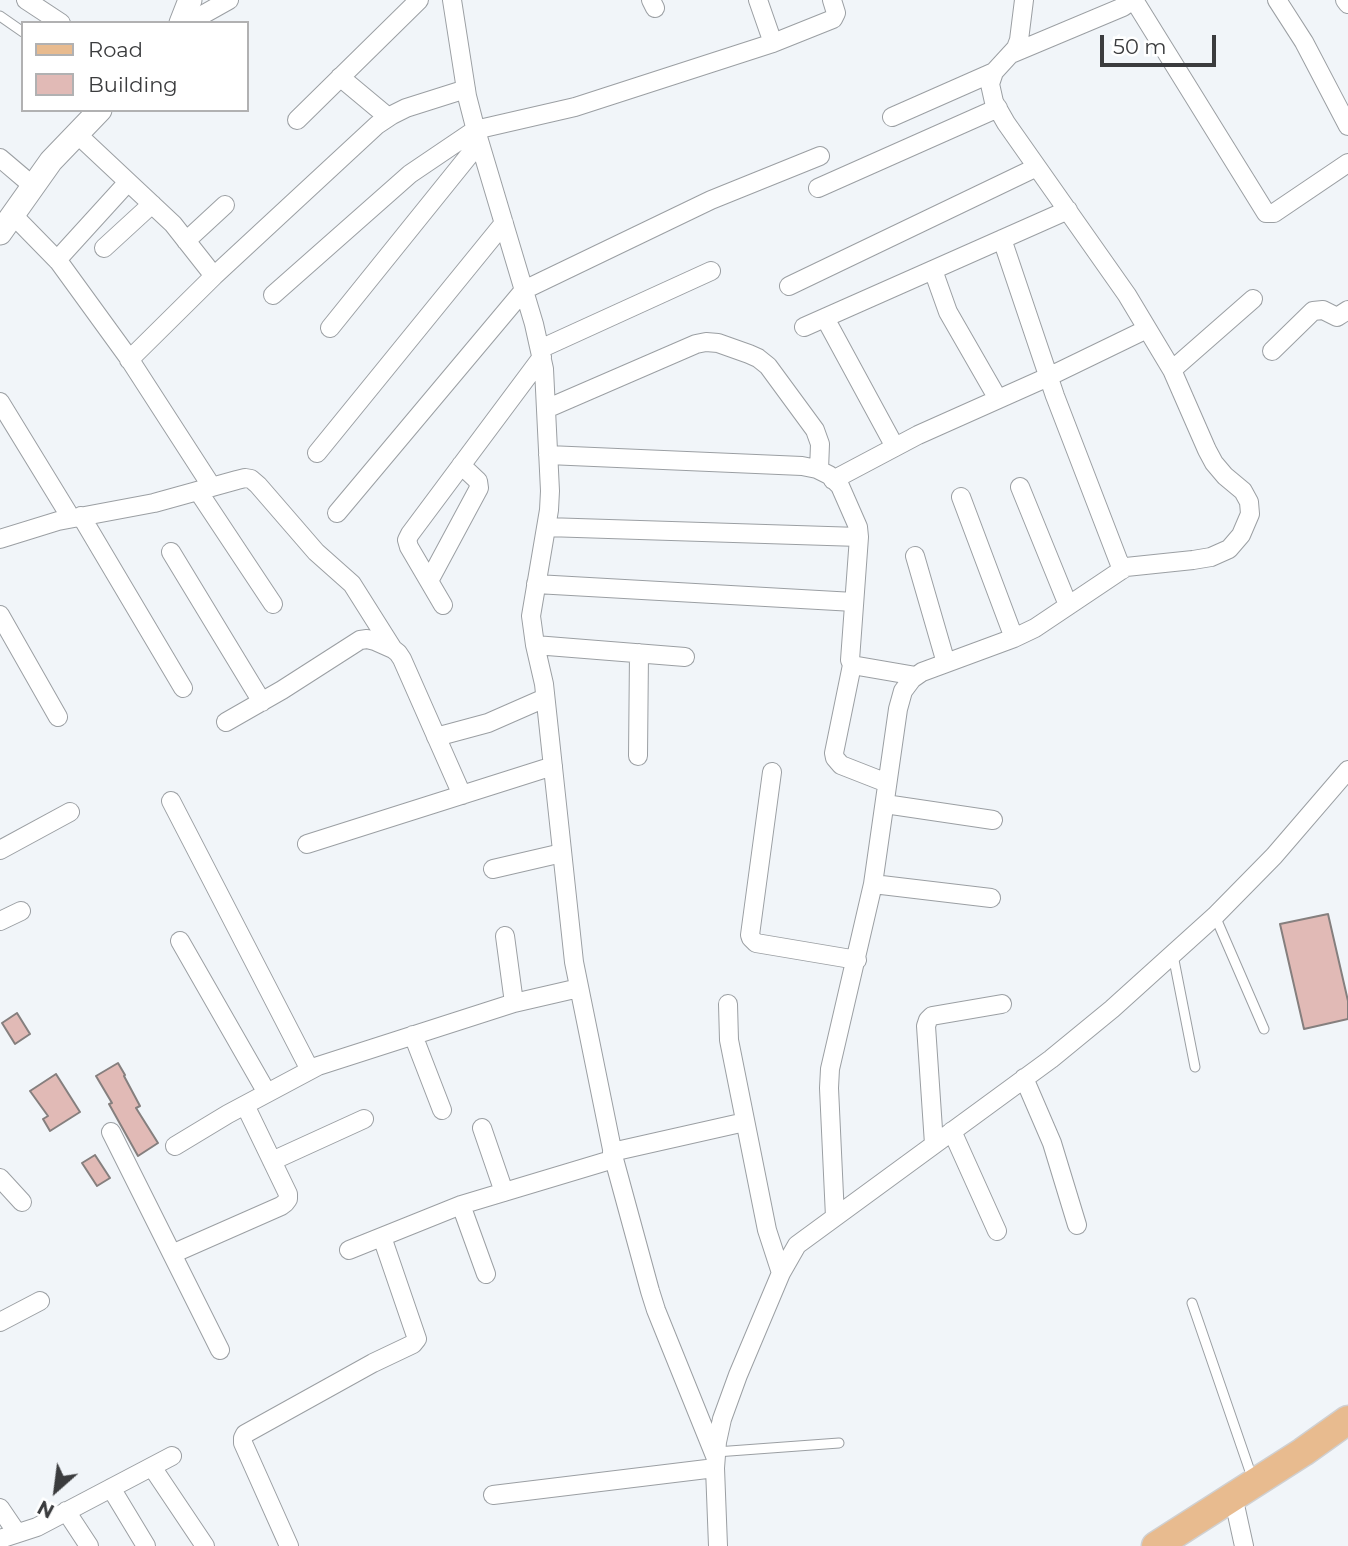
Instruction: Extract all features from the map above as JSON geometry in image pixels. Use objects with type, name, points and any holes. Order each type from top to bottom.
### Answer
[{"type":"main road","points":[[1156,1546],[1348,1420]]},
{"type":"street","points":[[26,0],[58,21]]},
{"type":"street","points":[[182,21],[190,0]]},
{"type":"street","points":[[192,21],[229,0]]},
{"type":"street","points":[[297,120],[419,0]]},
{"type":"street","points":[[452,0],[466,89],[477,137],[541,353],[550,491],[531,615],[543,679],[572,947],[579,988],[613,1155],[656,1310],[715,1459]]},
{"type":"street","points":[[758,0],[773,43]]},
{"type":"street","points":[[273,295],[410,174],[477,137],[773,43],[833,19],[836,13],[832,0]]},
{"type":"street","points":[[892,117],[994,72],[1016,48],[1024,0]]},
{"type":"street","points":[[1011,54],[1123,7],[1133,0],[1266,212],[1274,213],[1348,163]]},
{"type":"street","points":[[1277,0],[1304,42],[1348,126]]},
{"type":"street","points":[[1345,0],[1348,4]]},
{"type":"street","points":[[835,1217],[830,1069],[873,884],[898,709],[903,691],[912,679],[922,672],[1035,628],[1126,568],[1193,560],[1229,549],[1241,535],[1250,514],[1249,502],[1243,491],[1220,470],[1207,450],[1172,370],[1120,283],[1006,123],[994,102],[990,84],[994,72]]},
{"type":"street","points":[[340,77],[388,117]]},
{"type":"street","points":[[130,360],[214,276],[377,125],[405,108],[466,89]]},
{"type":"street","points":[[818,188],[998,108]]},
{"type":"street","points":[[98,112],[51,161],[6,224],[57,260],[130,360],[273,604]]},
{"type":"street","points":[[77,134],[173,224],[214,276]]},
{"type":"street","points":[[330,328],[477,137]]},
{"type":"street","points":[[337,513],[524,290],[711,200],[820,156]]},
{"type":"street","points":[[0,158],[33,186]]},
{"type":"street","points":[[789,286],[1037,167]]},
{"type":"street","points":[[57,260],[128,182]]},
{"type":"street","points":[[104,248],[152,204]]},
{"type":"street","points":[[186,241],[225,205]]},
{"type":"street","points":[[804,327],[1068,210]]},
{"type":"street","points":[[317,453],[504,223]]},
{"type":"street","points":[[1002,239],[1048,377],[1122,570]]},
{"type":"street","points":[[933,270],[948,312],[998,399]]},
{"type":"street","points":[[443,604],[407,540],[541,353],[711,271]]},
{"type":"street","points":[[1172,370],[1253,299]]},
{"type":"street","points":[[1272,351],[1313,311],[1323,310],[1337,317],[1348,310]]},
{"type":"street","points":[[825,318],[895,447]]},
{"type":"street","points":[[826,475],[895,447],[1147,329]]},
{"type":"street","points":[[546,409],[696,344],[718,342],[758,358],[768,366],[815,430],[826,475]]},
{"type":"street","points":[[0,402],[183,688]]},
{"type":"street","points":[[548,454],[802,466],[826,475],[840,486],[858,527],[859,537],[850,660],[852,665],[834,753],[841,765],[887,783]]},
{"type":"street","points":[[429,581],[479,488],[478,481],[461,466]]},
{"type":"street","points":[[0,539],[76,517],[154,503],[245,478],[251,479],[316,552],[352,584],[393,649]]},
{"type":"street","points":[[1020,487],[1068,605]]},
{"type":"street","points":[[961,496],[1014,638]]},
{"type":"street","points":[[546,527],[859,537]]},
{"type":"street","points":[[171,552],[262,702]]},
{"type":"street","points":[[915,556],[946,663]]},
{"type":"street","points":[[536,584],[854,602]]},
{"type":"street","points":[[0,615],[58,718]]},
{"type":"street","points":[[226,722],[360,640],[375,641],[393,649],[402,659],[462,795]]},
{"type":"street","points":[[535,645],[685,657]]},
{"type":"street","points":[[638,756],[639,653]]},
{"type":"street","points":[[852,665],[916,676]]},
{"type":"street","points":[[436,737],[488,723],[545,698]]},
{"type":"street","points":[[307,845],[553,766]]},
{"type":"street","points":[[718,1546],[715,1459],[722,1419],[781,1273],[797,1245],[1024,1079],[1112,1009],[1214,916],[1273,856],[1348,770]]},
{"type":"street","points":[[772,772],[751,938],[756,943],[857,960]]},
{"type":"street","points":[[171,801],[310,1070]]},
{"type":"street","points":[[884,804],[993,820]]},
{"type":"street","points":[[0,850],[69,812]]},
{"type":"street","points":[[493,869],[562,853]]},
{"type":"street","points":[[873,884],[991,898]]},
{"type":"street","points":[[0,920],[21,911]]},
{"type":"street","points":[[505,936],[514,1003]]},
{"type":"street","points":[[180,941],[267,1093]]},
{"type":"street","points":[[176,1146],[310,1070],[514,1003],[579,988]]},
{"type":"street","points":[[728,1004],[729,1040],[745,1122],[767,1230],[781,1273]]},
{"type":"street","points":[[933,1144],[926,1026],[928,1020],[932,1016],[1002,1004]]},
{"type":"street","points":[[413,1035],[442,1110]]},
{"type":"street","points":[[1024,1079],[1052,1143],[1077,1225]]},
{"type":"street","points":[[172,1254],[285,1203],[288,1199],[246,1105]]},
{"type":"street","points":[[272,1161],[364,1119]]},
{"type":"street","points":[[349,1251],[461,1205],[613,1155],[745,1122]]},
{"type":"street","points":[[482,1128],[504,1192]]},
{"type":"street","points":[[953,1131],[996,1231]]},
{"type":"street","points":[[111,1132],[220,1350]]},
{"type":"street","points":[[0,1178],[22,1202]]},
{"type":"street","points":[[461,1205],[486,1274]]},
{"type":"street","points":[[289,1546],[243,1438],[245,1434],[373,1363],[414,1344],[416,1334],[382,1237]]},
{"type":"street","points":[[3,1316],[40,1301]]},
{"type":"street","points":[[0,1539],[37,1527],[172,1456]]},
{"type":"street","points":[[493,1495],[715,1459]]},
{"type":"street","points":[[152,1466],[205,1546]]},
{"type":"street","points":[[111,1488],[146,1546]]},
{"type":"street","points":[[1244,1490],[1244,1546]]},
{"type":"street","points":[[0,1508],[18,1533]]},
{"type":"street","points":[[66,1511],[89,1546]]},
{"type":"lane","points":[[0,16],[21,31]]},
{"type":"lane","points":[[1214,916],[1264,1029]]},
{"type":"lane","points":[[1173,954],[1195,1067]]},
{"type":"lane","points":[[1192,1303],[1244,1490]]},
{"type":"lane","points":[[715,1459],[839,1443]]},
{"type":"building","points":[[1328,914],[1348,1001],[1348,1019],[1304,1029],[1280,924]]},
{"type":"building","points":[[17,1013],[30,1034],[15,1044],[2,1023]]},
{"type":"building","points":[[118,1063],[140,1106],[136,1108],[158,1143],[138,1156],[96,1076]]},
{"type":"building","points":[[56,1074],[80,1112],[50,1131],[43,1119],[48,1116],[30,1091]]},
{"type":"building","points":[[95,1155],[110,1178],[97,1186],[82,1163]]}]
